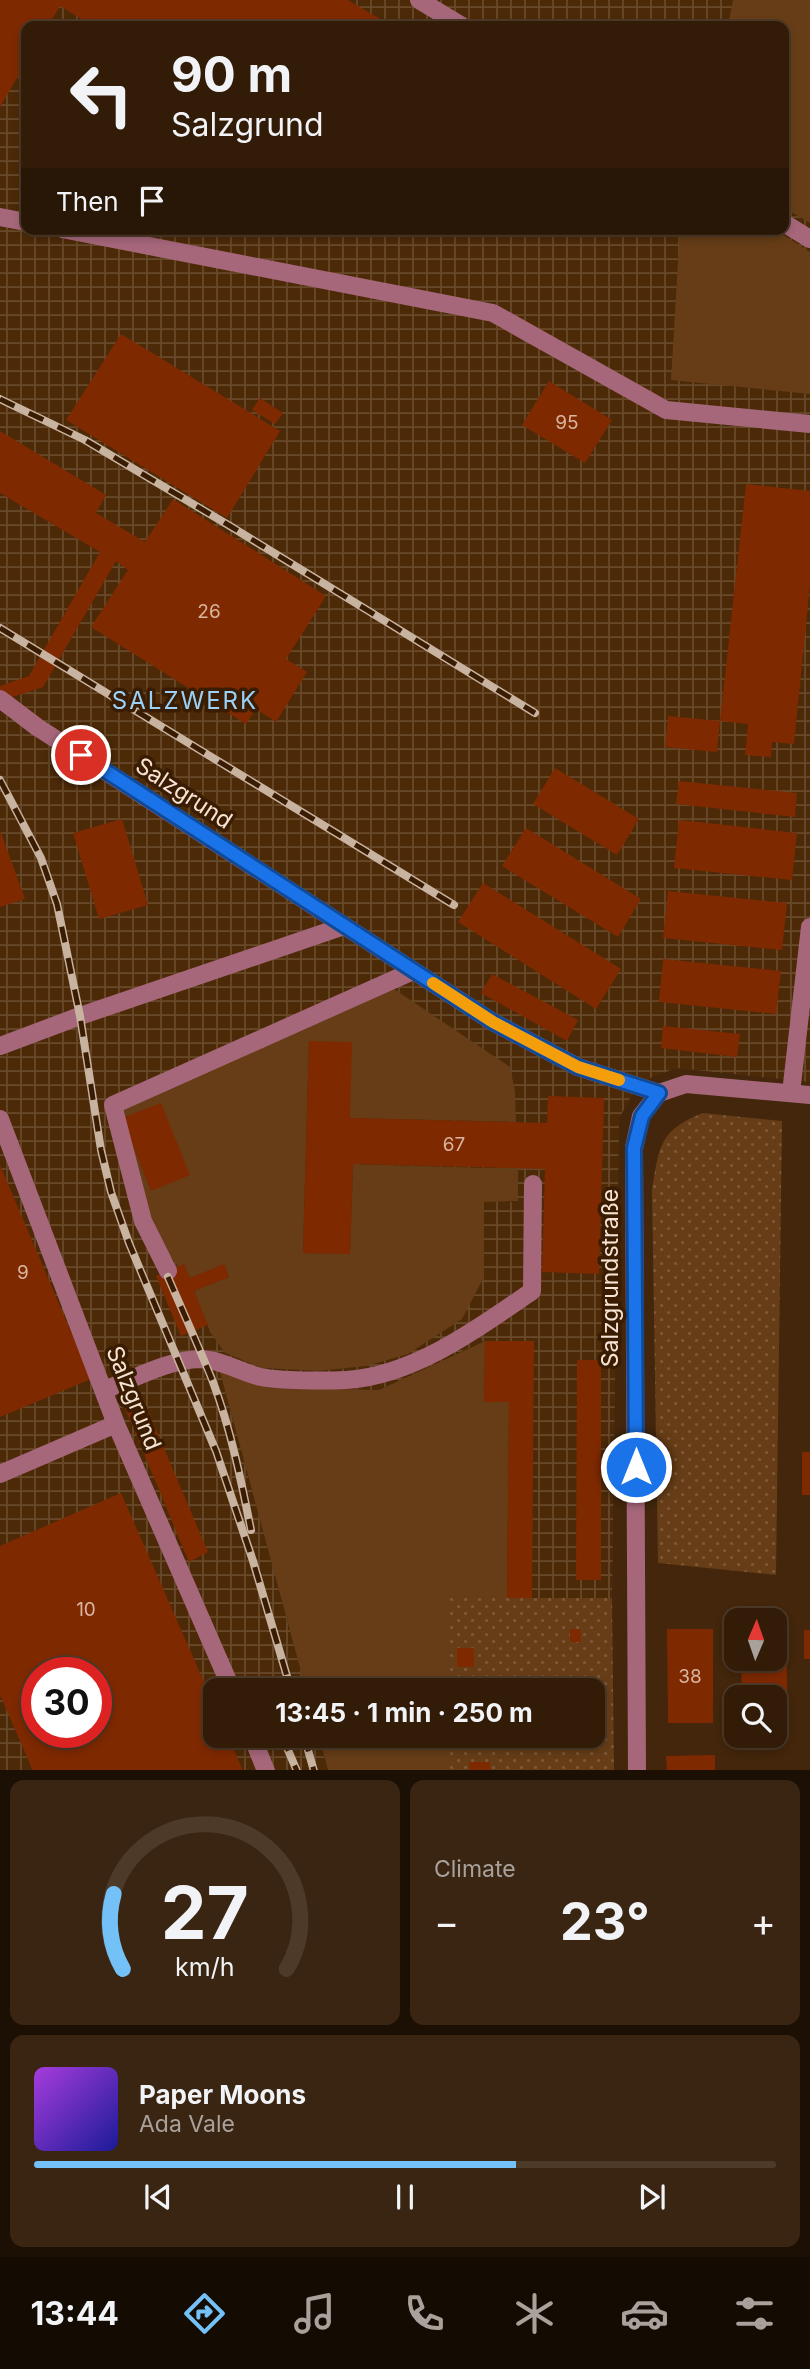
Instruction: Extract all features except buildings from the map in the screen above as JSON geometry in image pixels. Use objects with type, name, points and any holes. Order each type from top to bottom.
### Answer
[{"type":"street","points":[[419,0],[454,21]]},
{"type":"street","points":[[0,217],[21,221]]},
{"type":"street","points":[[789,226],[810,239]]},
{"type":"street","points":[[93,235],[493,313],[666,410],[810,425]]},
{"type":"street","name":"Salzgrund","points":[[0,699],[37,727],[493,1022],[578,1067],[659,1093]]},
{"type":"street","points":[[0,1046],[344,926]]},
{"type":"street","points":[[791,1093],[810,927]]},
{"type":"street","points":[[168,1271],[143,1221],[113,1105],[413,971]]},
{"type":"street","points":[[659,1093],[686,1084],[810,1095]]},
{"type":"street","name":"Salzgrundstraße","points":[[636,1770],[634,1148],[642,1116],[659,1093]]},
{"type":"street","name":"Salzgrund","points":[[0,1119],[116,1424],[227,1678]]},
{"type":"street","points":[[104,1390],[179,1362],[203,1359],[263,1378],[346,1380],[371,1376],[421,1361],[532,1291],[533,1184]]},
{"type":"street","points":[[0,1474],[116,1424]]},
{"type":"street","points":[[257,1748],[267,1770]]},
{"type":"shaded area","points":[[0,0],[810,0],[810,1082],[677,1068],[652,1077],[630,1098],[619,1119],[612,1598],[507,1598],[508,1403],[484,1402],[484,1341],[379,1390],[268,1387],[220,1372],[303,1678],[203,1678],[203,1748],[322,1748],[328,1770],[0,1770]],"holes":[[[394,989],[309,1041],[303,1253],[350,1254],[518,1169],[515,1202],[484,1201],[484,1277],[366,1366],[318,1371],[262,1368],[225,1353],[210,1332],[194,1292],[229,1277],[224,1264],[118,1111]]]},
{"type":"shaded area","points":[[733,0],[810,0],[810,223],[789,211],[789,21],[729,21]]},
{"type":"shaded area","points":[[680,235],[783,235],[810,252],[810,394],[671,380]]},
{"type":"shaded area","points":[[394,989],[510,1067],[515,1091],[516,1122],[350,1118],[309,1041],[303,1253],[350,1254],[353,1164],[518,1169],[518,1201],[484,1202],[484,1277],[462,1319],[408,1354],[366,1366],[318,1371],[262,1368],[225,1353],[210,1332],[194,1291],[229,1277],[224,1265],[190,1278],[176,1264],[153,1224],[144,1201],[117,1111]]},
{"type":"shaded area","points":[[703,1113],[782,1121],[776,1575],[658,1563],[652,1191],[660,1151],[669,1134],[688,1119]]},
{"type":"shaded area","points":[[485,1341],[484,1402],[509,1402],[507,1598],[451,1598],[450,1678],[303,1678],[220,1372],[268,1387],[379,1390]]},
{"type":"shaded area","points":[[450,1598],[612,1598],[614,1770],[450,1770],[450,1748],[605,1748],[605,1678],[450,1678]]},
{"type":"shaded area","points":[[322,1748],[450,1748],[450,1770],[328,1770]]},
{"type":"railway","points":[[0,399],[85,440],[535,713]]},
{"type":"railway","points":[[0,628],[454,905]]},
{"type":"railway","points":[[0,780],[41,858],[57,904],[111,1192],[129,1243],[216,1451],[253,1561],[287,1678]]},
{"type":"railway","points":[[168,1277],[208,1369],[225,1418],[251,1530]]},
{"type":"railway","points":[[287,1748],[297,1770]]},
{"type":"railway","points":[[307,1748],[314,1770]]},
{"type":"slow traffic","points":[[433,983],[493,1022],[578,1067],[619,1080]]},
{"type":"district","name":"SALZWERK","points":[[185,701]]},
{"type":"route","points":[[81,755],[493,1022],[578,1067],[659,1093],[642,1116],[634,1148],[636,1467]]}]
